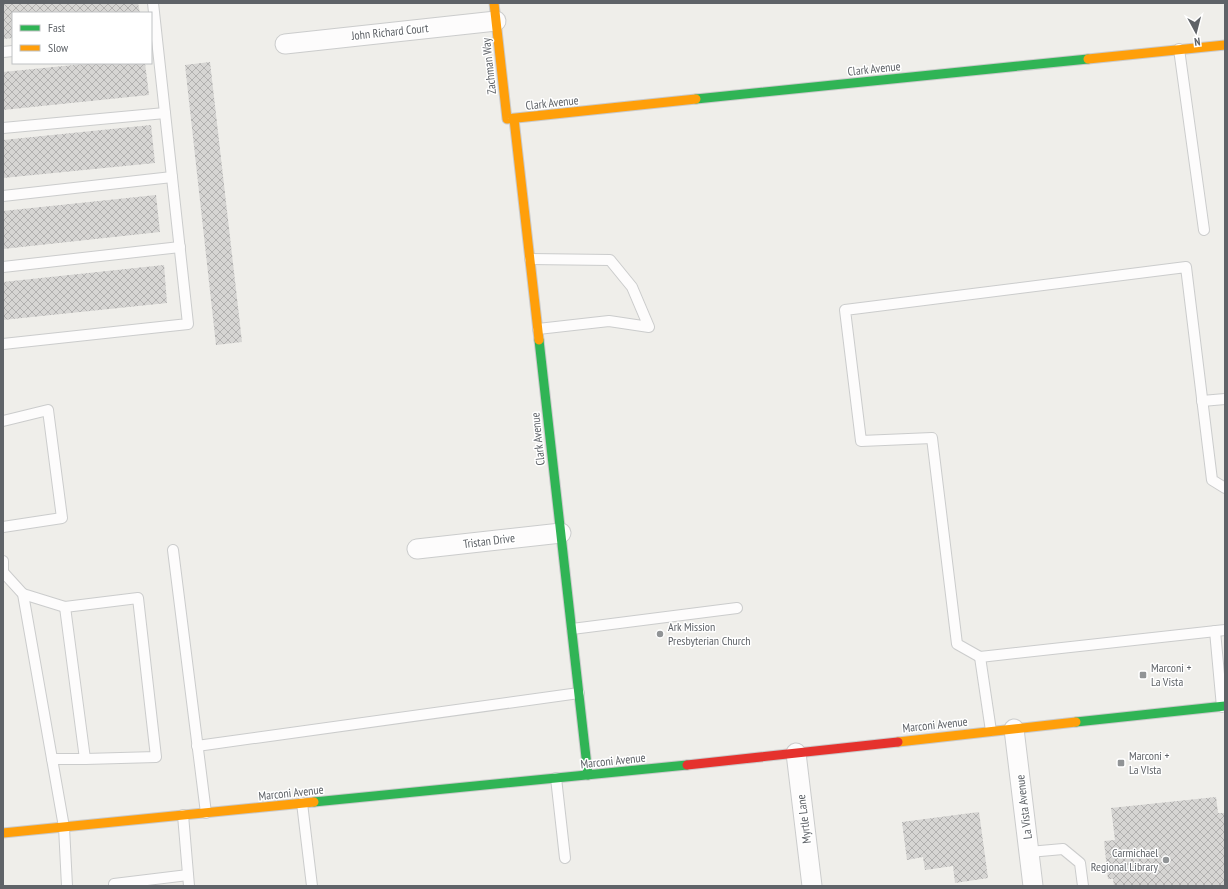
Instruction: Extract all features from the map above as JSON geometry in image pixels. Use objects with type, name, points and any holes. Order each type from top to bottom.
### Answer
[{"type":"street","name":"John Richard Court","points":[[285,44],[495,12]]},
{"type":"street","name":"Zachman Way","points":[[495,12],[507,120],[514,119]]},
{"type":"street","name":"Clark Avenue","points":[[588,775],[514,119],[1225,44]]},
{"type":"street","name":"Tristan Drive","points":[[417,549],[561,533]]},
{"type":"street","name":"Marconi Avenue","points":[[3,833],[588,775],[1224,707]]},
{"type":"street","name":"La Vista Avenue","points":[[1014,729],[1033,886]]},
{"type":"street","name":"Myrtle Lane","points":[[796,753],[812,886]]},
{"type":"lane","points":[[3,344],[188,324],[165,113],[154,38],[153,3]]},
{"type":"lane","points":[[1179,49],[1204,230]]},
{"type":"lane","points":[[3,128],[165,113]]},
{"type":"lane","points":[[3,196],[172,177]]},
{"type":"lane","points":[[3,267],[180,247]]},
{"type":"lane","points":[[530,259],[610,260],[632,287],[649,327],[609,321],[538,328]]},
{"type":"lane","points":[[1224,707],[1220,631],[980,657],[957,644],[932,438],[861,441],[845,310],[1186,267],[1212,480],[1225,488]]},
{"type":"lane","points":[[1202,401],[1225,399]]},
{"type":"lane","points":[[3,421],[48,410],[62,518],[3,527]]},
{"type":"lane","points":[[172,550],[206,813]]},
{"type":"lane","points":[[3,561],[4,572],[23,594],[64,827],[67,886]]},
{"type":"lane","points":[[23,594],[65,607],[138,598],[156,757],[52,759]]},
{"type":"lane","points":[[65,607],[85,759]]},
{"type":"lane","points":[[572,629],[737,608]]},
{"type":"lane","points":[[980,657],[991,731]]},
{"type":"lane","points":[[197,746],[579,693]]},
{"type":"lane","points":[[556,778],[565,858]]},
{"type":"lane","points":[[302,804],[312,886]]},
{"type":"lane","points":[[183,815],[189,886]]},
{"type":"lane","points":[[1029,852],[1063,849],[1080,863],[1083,886]]},
{"type":"lane","points":[[114,884],[188,875]]},
{"type":"building","points":[[3,3],[138,3],[140,12],[12,12],[12,38],[3,39]]},
{"type":"building","points":[[210,62],[242,342],[216,345],[185,65]]},
{"type":"building","points":[[84,64],[145,64],[149,95],[3,110],[3,72]]},
{"type":"building","points":[[151,125],[155,163],[3,178],[3,140]]},
{"type":"building","points":[[156,195],[160,232],[3,249],[3,211]]},
{"type":"building","points":[[164,265],[167,303],[3,320],[3,282]]},
{"type":"building","name":"Carmichael Regional Library","points":[[1216,797],[1218,813],[1225,813],[1225,886],[1114,886],[1113,879],[1108,879],[1104,841],[1115,840],[1111,808]]},
{"type":"building","points":[[979,812],[988,878],[955,883],[953,866],[925,870],[923,857],[907,860],[902,822]]},
{"type":"traffic: fast","points":[[696,99],[1088,59]]},
{"type":"traffic: fast","points":[[539,340],[588,775]]},
{"type":"traffic: fast","points":[[1076,722],[1225,706]]},
{"type":"traffic: fast","points":[[314,802],[687,765]]},
{"type":"traffic: slow","points":[[494,3],[507,119],[696,99]]},
{"type":"traffic: slow","points":[[1088,59],[1225,45]]},
{"type":"traffic: slow","points":[[514,119],[539,340]]},
{"type":"traffic: slow","points":[[898,742],[1076,722]]},
{"type":"traffic: slow","points":[[3,833],[314,802]]},
{"type":"traffic: jam","points":[[687,765],[898,742]]},
{"type":"place","name":"Ark Mission Presbyterian Church","points":[[660,634]]},
{"type":"place","name":"Marconi + La Vista","points":[[1143,675]]},
{"type":"place","name":"Marconi + La VIsta","points":[[1121,763]]},
{"type":"place","name":"Carmichael Regional Library","points":[[1166,860]]}]
